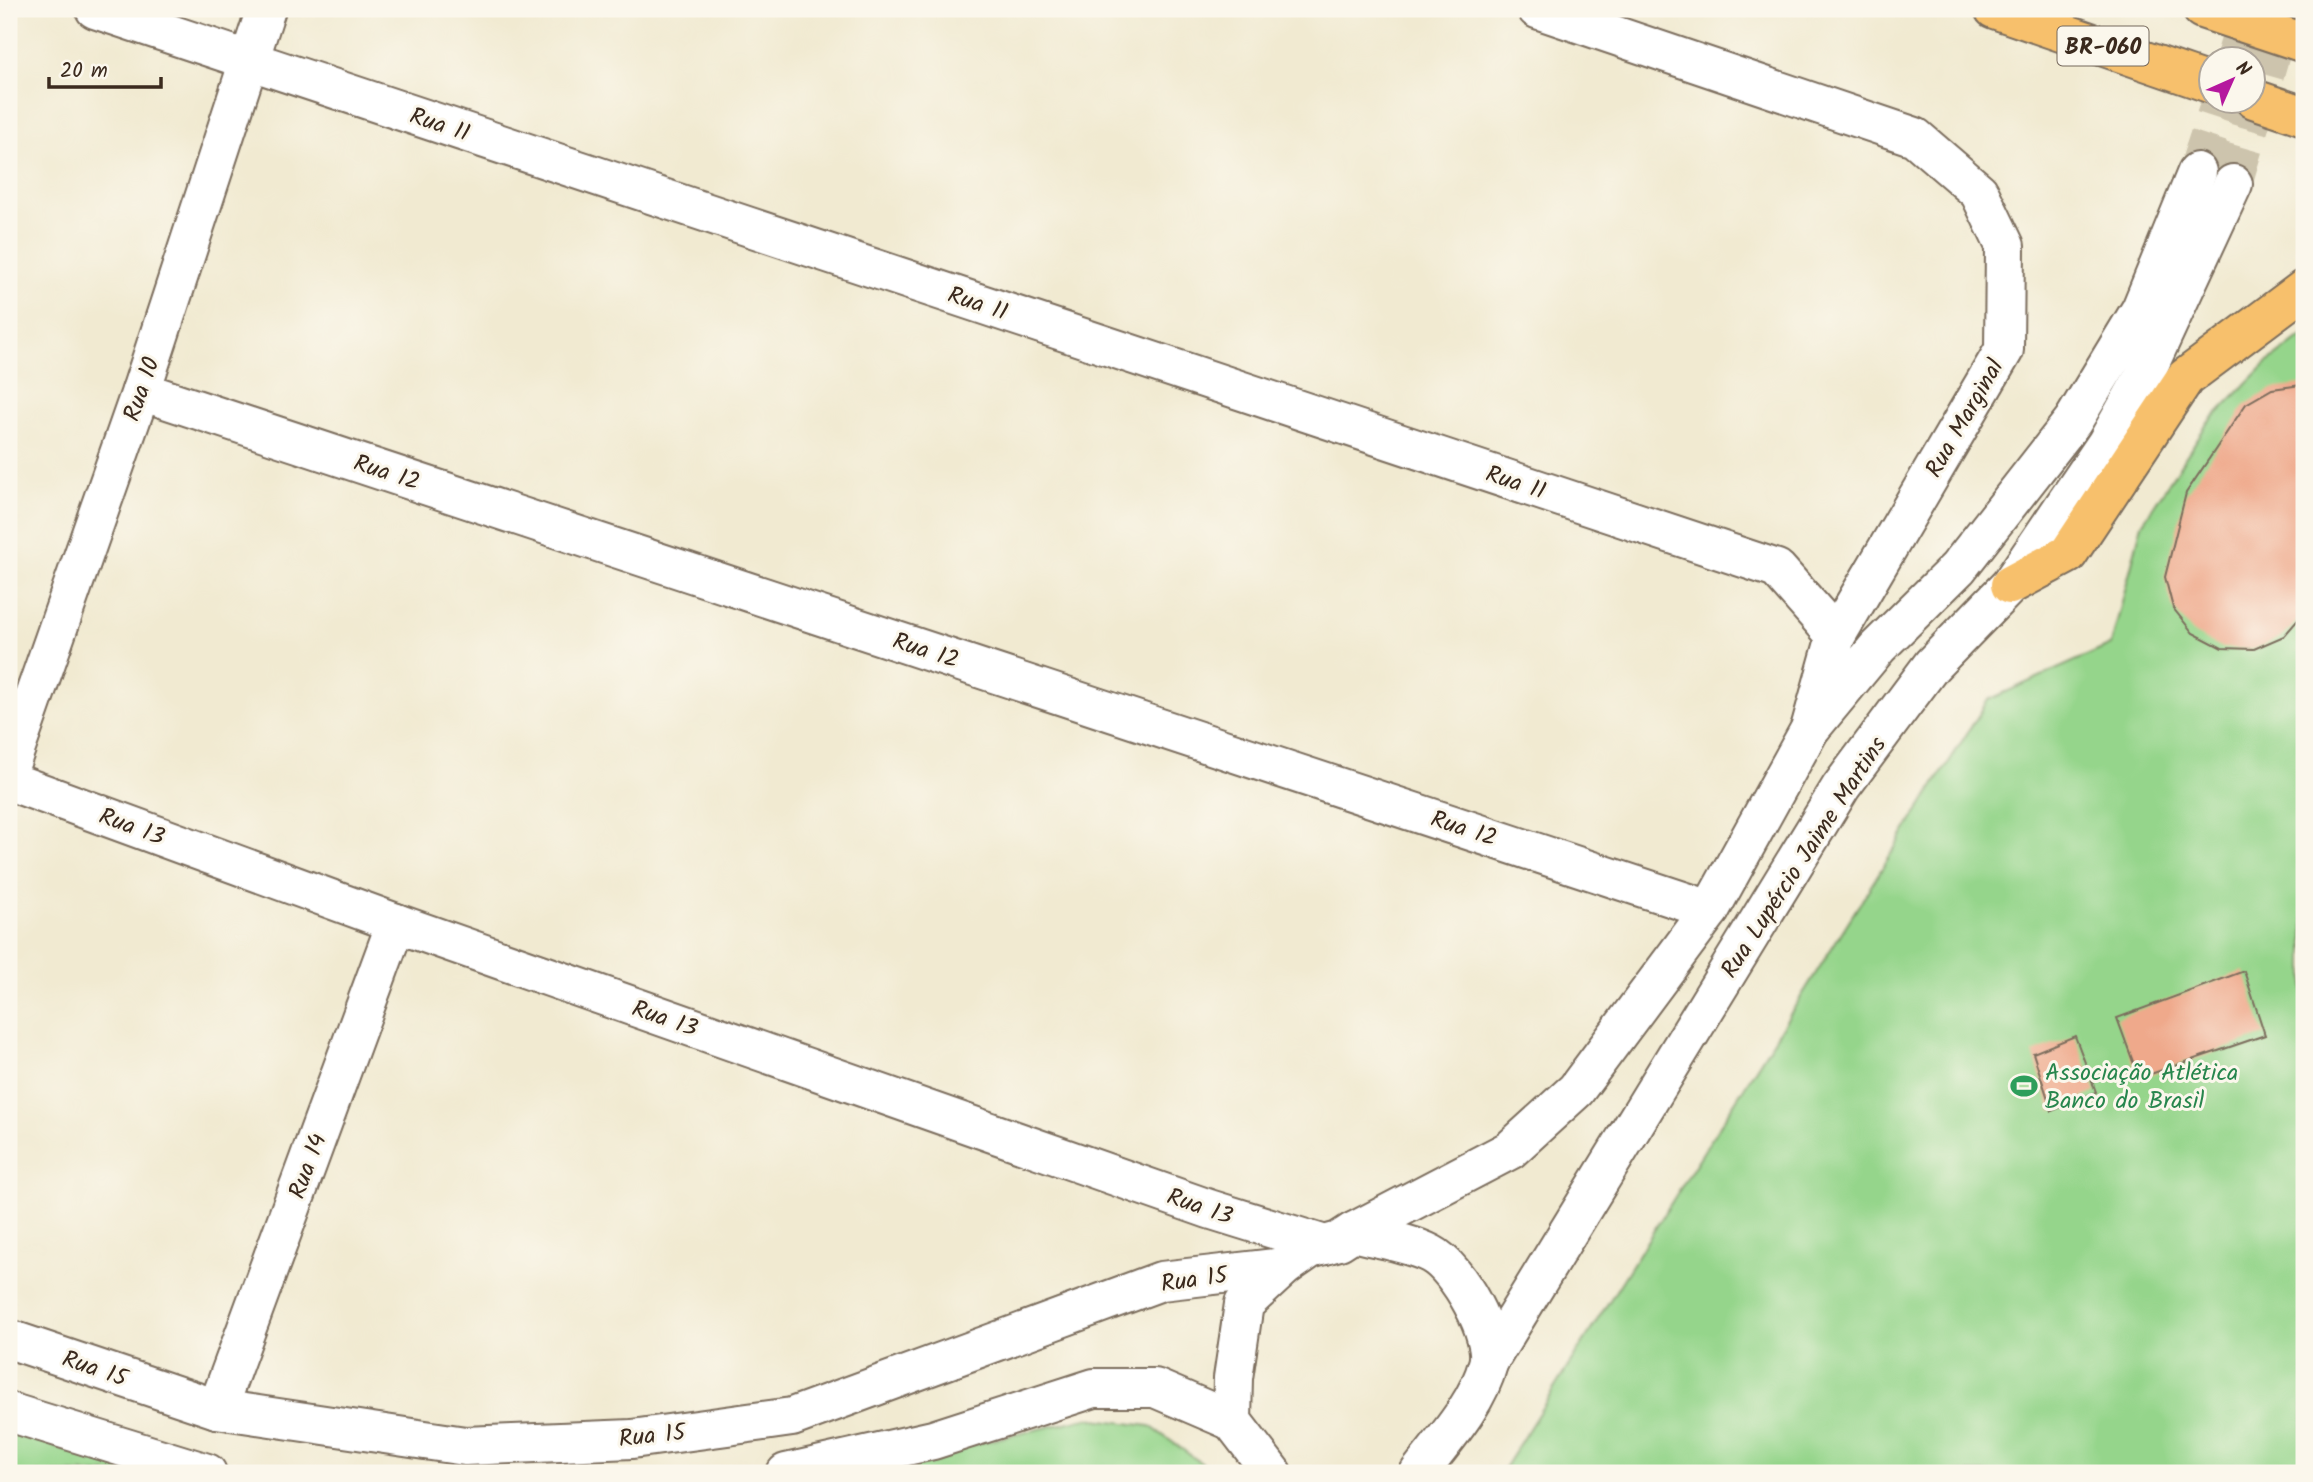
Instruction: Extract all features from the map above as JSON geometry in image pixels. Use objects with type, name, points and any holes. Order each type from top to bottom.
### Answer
[{"type":"highway","name":"BR-060","points":[[1994,9],[2198,80]]},
{"type":"highway","points":[[2202,9],[2304,43]]},
{"type":"highway","points":[[2268,104],[2304,116]]},
{"type":"highway","points":[[2010,585],[2067,554],[2185,377],[2304,289]]},
{"type":"street","name":"Rua 11","points":[[95,9],[1777,569],[1836,636]]},
{"type":"street","name":"Rua 10","points":[[9,768],[141,391],[265,9]]},
{"type":"street","name":"Rua Marginal","points":[[1537,9],[1915,137],[1979,192],[2006,246],[2004,350],[1836,636],[1810,729]]},
{"type":"street","name":"Rua Lupércio Jaime Martins","points":[[1232,1421],[1233,1378],[1244,1304],[1284,1267],[1310,1249],[1339,1239],[1510,1150],[1576,1090],[1710,910],[1810,729],[1878,647],[1958,568],[2073,421],[2141,309],[2215,178],[2143,378],[2105,444],[2010,585],[1932,665],[1841,787],[1489,1361],[1481,1383],[1457,1423],[1419,1473]]},
{"type":"street","name":"Rua 12","points":[[141,391],[1710,910]]},
{"type":"street","name":"Rua 13","points":[[9,781],[396,923],[1183,1200],[1339,1239],[1433,1254],[1462,1283],[1482,1320],[1489,1361]]},
{"type":"street","name":"Rua 14","points":[[217,1409],[396,923]]},
{"type":"street","name":"Rua 15","points":[[9,1339],[217,1409],[465,1446],[632,1439],[792,1417],[1161,1281],[1284,1267]]},
{"type":"street","points":[[786,1473],[933,1440],[1094,1388],[1155,1388],[1232,1421],[1272,1473]]},
{"type":"street","points":[[9,1412],[207,1473]]},
{"type":"green space","name":"Associação Atlética Banco do Brasil","points":[[2304,335],[2304,1473],[1501,1473],[1988,700],[2111,645],[2142,524],[2207,424],[2266,364]]},
{"type":"green space","points":[[1087,1418],[1150,1426],[1204,1465],[1206,1473],[848,1473]]},
{"type":"green space","points":[[9,1431],[137,1473],[9,1473]]},
{"type":"building","points":[[2304,386],[2304,613],[2284,636],[2254,649],[2222,648],[2193,633],[2173,608],[2165,577],[2186,493],[2246,404],[2272,389]]},
{"type":"building","points":[[2244,971],[2265,1035],[2139,1078],[2117,1018]]},
{"type":"building","points":[[2075,1036],[2096,1092],[2052,1111],[2033,1053]]},
{"type":"tunnel","points":[[2238,46],[2250,9]]},
{"type":"tunnel","points":[[2233,184],[2284,9]]},
{"type":"tunnel","points":[[2197,172],[2215,116]]},
{"type":"place","name":"Associação Atlética Banco do Brasil","points":[[2024,1086]]}]
